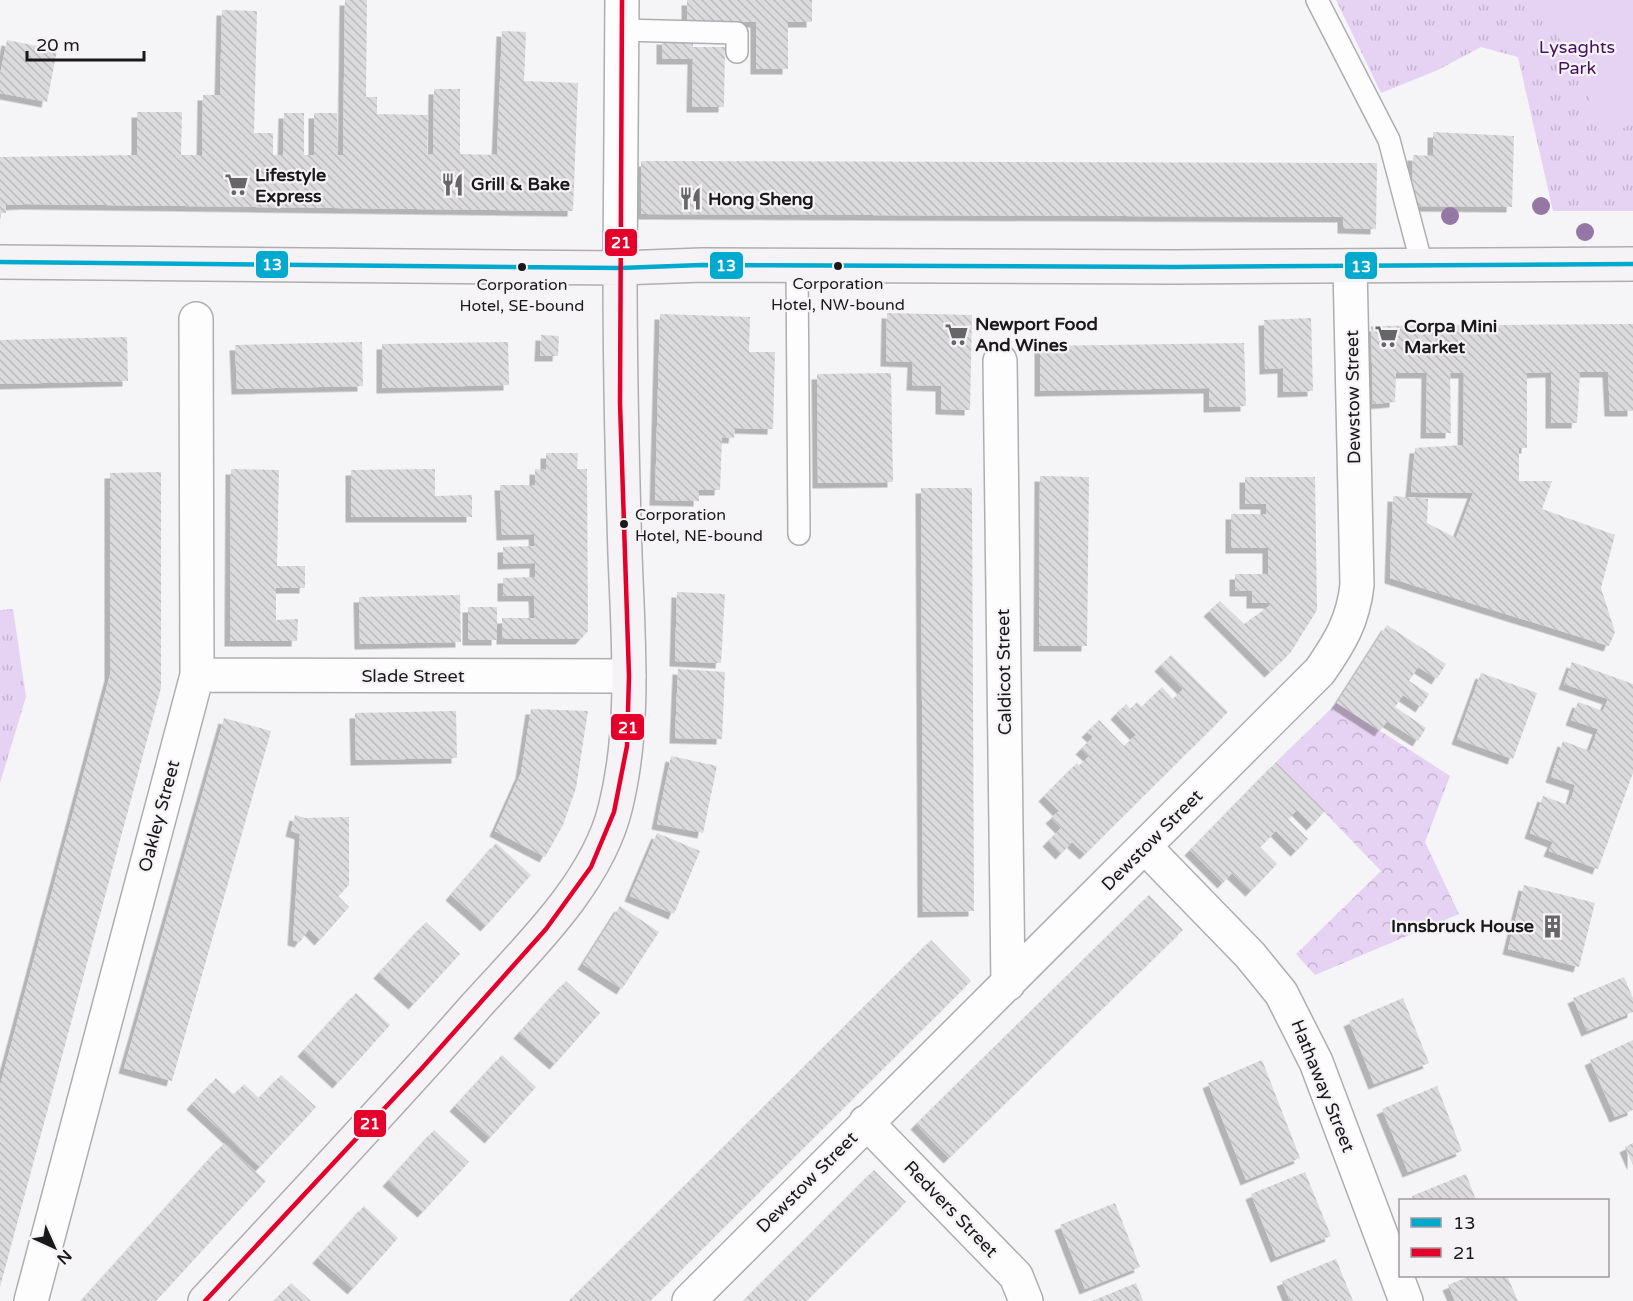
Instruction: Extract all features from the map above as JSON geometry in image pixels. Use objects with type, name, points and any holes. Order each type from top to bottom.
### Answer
[{"type":"street","points":[[205,1301],[423,1067],[546,929],[591,867],[614,812],[627,746],[629,676],[620,403],[622,15]]},
{"type":"street","points":[[0,262],[620,268],[1633,264]]},
{"type":"street","name":"Dewstow Street","points":[[689,1301],[1320,671],[1340,643],[1354,612],[1357,585],[1350,266]]},
{"type":"street","name":"Oakley Street","points":[[31,1301],[197,675],[196,319]]},
{"type":"street","name":"Caldicot Street","points":[[1000,360],[1008,984]]},
{"type":"street","name":"Slade Street","points":[[197,675],[629,676]]},
{"type":"street","name":"Hathaway Street","points":[[1145,847],[1250,955],[1281,993],[1316,1062],[1406,1301]]},
{"type":"street","name":"Redvers Street","points":[[866,1122],[1016,1276],[1026,1301]]},
{"type":"lane","points":[[1317,0],[1389,140],[1422,265]]},
{"type":"lane","points":[[622,15],[737,33],[737,52]]},
{"type":"lane","points":[[797,266],[799,534]]},
{"type":"green space","name":"Lysaghts Park","points":[[1336,0],[1633,0],[1633,211],[1553,211],[1518,57],[1481,47],[1438,70],[1381,93]]},
{"type":"green space","points":[[1540,0],[1633,0],[1633,123],[1608,136]]},
{"type":"green space","points":[[13,609],[26,697],[0,783],[0,610]]},
{"type":"green space","points":[[1337,703],[1450,776],[1425,842],[1459,914],[1315,975],[1296,954],[1381,871],[1276,762]]},
{"type":"building","points":[[345,0],[367,0],[366,97],[377,97],[377,114],[428,115],[427,155],[433,154],[434,89],[460,89],[460,154],[497,155],[502,31],[526,32],[524,81],[578,83],[573,211],[26,204],[6,205],[6,213],[0,213],[0,157],[137,155],[137,112],[182,112],[181,155],[202,155],[203,95],[220,95],[222,10],[257,11],[254,133],[273,133],[273,155],[283,155],[284,113],[304,113],[304,155],[314,155],[314,113],[337,113],[337,155],[343,155]]},
{"type":"building","points":[[687,0],[812,0],[812,22],[788,22],[788,69],[756,69],[756,22],[687,22]]},
{"type":"building","points":[[662,39],[693,40],[693,47],[725,47],[724,107],[692,107],[693,59],[662,59]]},
{"type":"building","points":[[7,40],[57,50],[47,102],[0,93],[0,75]]},
{"type":"building","points":[[1433,132],[1514,136],[1512,207],[1412,206],[1413,155],[1433,156]]},
{"type":"building","points":[[641,161],[1377,163],[1376,229],[1343,228],[1343,217],[641,214]]},
{"type":"building","points":[[887,313],[972,315],[970,410],[941,409],[941,386],[912,385],[913,362],[886,361]]},
{"type":"building","points":[[660,314],[750,317],[749,352],[775,352],[773,429],[735,428],[734,438],[722,437],[720,490],[699,490],[699,501],[655,500]]},
{"type":"building","points":[[1311,318],[1313,391],[1283,392],[1283,368],[1265,369],[1264,320]]},
{"type":"building","points":[[1633,324],[1633,411],[1610,411],[1608,372],[1580,372],[1577,423],[1551,423],[1551,372],[1527,373],[1527,448],[1519,448],[1519,481],[1552,481],[1542,509],[1615,535],[1601,588],[1615,632],[1609,646],[1390,578],[1393,496],[1428,499],[1427,523],[1456,538],[1473,493],[1411,492],[1415,448],[1463,445],[1464,373],[1450,373],[1451,433],[1426,433],[1427,373],[1396,373],[1395,402],[1373,404],[1371,326]]},
{"type":"building","points":[[541,335],[559,336],[558,356],[540,356]]},
{"type":"building","points":[[127,337],[128,381],[0,384],[0,340]]},
{"type":"building","points":[[362,342],[363,386],[237,389],[235,345]]},
{"type":"building","points":[[508,342],[509,385],[382,388],[382,344]]},
{"type":"building","points":[[1244,343],[1246,406],[1209,407],[1209,388],[1040,391],[1040,346]]},
{"type":"building","points":[[891,373],[893,482],[818,483],[817,374]]},
{"type":"building","points":[[546,453],[578,453],[577,469],[587,469],[588,631],[581,639],[502,639],[502,618],[535,618],[534,596],[503,596],[503,578],[535,577],[535,563],[503,564],[503,547],[535,546],[534,534],[502,535],[500,485],[535,485],[535,469],[546,470]]},
{"type":"building","points":[[231,469],[279,470],[277,566],[305,566],[305,588],[276,588],[276,620],[298,619],[297,641],[230,641]]},
{"type":"building","points":[[435,469],[435,496],[472,495],[472,517],[351,517],[351,470]]},
{"type":"building","points":[[161,472],[161,688],[0,1287],[0,1086],[110,675],[110,473]]},
{"type":"building","points":[[1040,476],[1089,477],[1087,646],[1039,646]]},
{"type":"building","points":[[1245,477],[1315,477],[1317,610],[1291,652],[1270,672],[1209,611],[1220,601],[1244,624],[1269,606],[1269,603],[1252,603],[1252,591],[1235,591],[1235,574],[1268,574],[1268,548],[1231,548],[1231,514],[1266,514],[1266,504],[1245,504]]},
{"type":"building","points":[[921,488],[972,488],[974,911],[923,912]]},
{"type":"building","points":[[677,592],[725,594],[721,663],[675,661]]},
{"type":"building","points":[[460,595],[461,642],[360,644],[359,597]]},
{"type":"building","points":[[468,607],[497,607],[497,640],[468,640]]},
{"type":"building","points":[[1387,625],[1446,664],[1437,679],[1418,667],[1409,681],[1429,694],[1421,707],[1403,695],[1395,707],[1426,728],[1418,741],[1387,721],[1380,731],[1337,703]]},
{"type":"building","points":[[1171,655],[1228,712],[1085,854],[1072,842],[1061,854],[1048,841],[1061,828],[1051,818],[1059,811],[1044,796],[1077,763],[1079,766],[1089,756],[1081,749],[1093,737],[1087,732],[1099,720],[1124,746],[1136,735],[1116,714],[1126,704],[1130,709],[1137,702],[1142,707],[1162,687],[1173,699],[1183,689],[1160,666]]},
{"type":"building","points":[[1572,662],[1633,684],[1633,773],[1598,869],[1549,851],[1553,842],[1530,833],[1543,796],[1568,805],[1572,796],[1575,785],[1551,777],[1563,741],[1590,751],[1598,729],[1571,720],[1578,702],[1603,711],[1608,699],[1564,684]]},
{"type":"building","points":[[678,669],[725,672],[722,739],[675,738]]},
{"type":"building","points":[[1481,673],[1537,693],[1513,759],[1457,739]]},
{"type":"building","points":[[531,709],[588,711],[576,788],[563,825],[545,857],[495,831],[521,773]]},
{"type":"building","points":[[456,711],[457,758],[356,760],[355,713]]},
{"type":"building","points":[[224,718],[271,731],[172,1081],[124,1068]]},
{"type":"building","points":[[671,756],[717,766],[703,833],[657,824]]},
{"type":"building","points":[[1276,762],[1325,811],[1312,825],[1297,810],[1288,819],[1308,839],[1296,851],[1276,831],[1260,847],[1277,864],[1251,891],[1232,873],[1223,883],[1190,850]]},
{"type":"building","points":[[295,815],[305,818],[349,817],[349,885],[338,896],[349,907],[320,940],[309,929],[300,942],[293,940],[300,834],[291,831]]},
{"type":"building","points":[[657,833],[700,851],[674,914],[630,896]]},
{"type":"building","points":[[496,843],[531,875],[486,926],[451,895]]},
{"type":"building","name":"Innsbruck House","points":[[1524,885],[1595,903],[1579,967],[1508,949]]},
{"type":"building","points":[[1149,895],[1183,930],[949,1158],[916,1124]]},
{"type":"building","points":[[620,906],[659,932],[622,989],[583,964]]},
{"type":"building","points":[[426,922],[460,954],[414,1004],[379,973]]},
{"type":"building","points":[[931,940],[971,981],[650,1301],[569,1301]]},
{"type":"building","points":[[1624,977],[1633,998],[1633,1012],[1587,1031],[1573,998]]},
{"type":"building","points":[[566,981],[600,1013],[555,1064],[519,1033]]},
{"type":"building","points":[[356,993],[390,1025],[338,1083],[303,1051]]},
{"type":"building","points":[[1403,998],[1429,1063],[1374,1084],[1349,1021]]},
{"type":"building","points":[[1633,1040],[1633,1110],[1615,1117],[1590,1060]]},
{"type":"building","points":[[502,1055],[536,1087],[490,1138],[455,1106]]},
{"type":"building","points":[[1262,1060],[1300,1158],[1246,1180],[1208,1083]]},
{"type":"building","points":[[281,1075],[316,1107],[260,1167],[192,1104],[216,1078],[234,1095],[244,1084],[259,1098]]},
{"type":"building","points":[[1437,1086],[1462,1151],[1408,1172],[1382,1109]]},
{"type":"building","points":[[434,1130],[469,1162],[423,1212],[388,1181]]},
{"type":"building","points":[[224,1143],[266,1181],[156,1301],[81,1301]]},
{"type":"building","points":[[1633,1143],[1633,1165],[1625,1147]]},
{"type":"building","points":[[874,1170],[906,1202],[806,1301],[743,1301]]},
{"type":"building","points":[[1305,1172],[1331,1236],[1276,1257],[1251,1194]]},
{"type":"building","points":[[1466,1174],[1476,1199],[1413,1199],[1412,1196]]},
{"type":"building","points":[[1115,1203],[1140,1267],[1085,1289],[1060,1225]]},
{"type":"building","points":[[364,1206],[398,1238],[353,1289],[318,1258]]},
{"type":"building","points":[[1336,1259],[1353,1301],[1290,1301],[1282,1281]]},
{"type":"building","points":[[1468,1277],[1507,1277],[1518,1301],[1455,1301],[1448,1285]]},
{"type":"building","points":[[291,1283],[311,1301],[274,1301]]},
{"type":"building","points":[[1136,1283],[1143,1301],[1092,1301]]},
{"type":"transit line","name":"21","points":[[205,1301],[423,1067],[546,929],[591,867],[614,812],[627,746],[629,676],[620,403],[622,0]]},
{"type":"transit line","name":"13","points":[[0,262],[620,268],[702,265],[1174,267],[1633,264]]},
{"type":"place","name":"Grill & Bake","points":[[453,184]]},
{"type":"place","name":"Lifestyle Express","points":[[237,185]]},
{"type":"place","name":"Hong Sheng","points":[[690,199]]},
{"type":"place","name":"Corporation Hotel, NW-bound","points":[[838,266]]},
{"type":"place","name":"Corporation Hotel, SE-bound","points":[[522,267]]},
{"type":"place","name":"Newport Food And Wines","points":[[957,334]]},
{"type":"place","name":"Corpa Mini Market","points":[[1386,336]]},
{"type":"place","name":"Corporation Hotel, NE-bound","points":[[624,524]]},
{"type":"place","name":"Innsbruck House","points":[[1552,926]]}]
